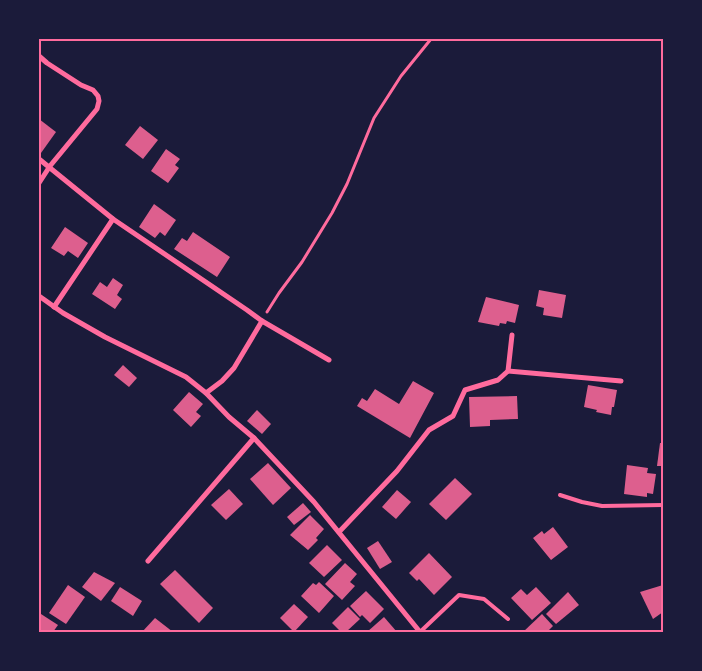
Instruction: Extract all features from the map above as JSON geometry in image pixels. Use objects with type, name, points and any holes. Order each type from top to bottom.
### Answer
[{"type":"street","points":[[39,56],[81,85],[93,90],[98,96],[99,101],[97,109],[50,166],[39,183]]},
{"type":"street","points":[[39,159],[113,219],[262,321],[329,360]]},
{"type":"street","points":[[54,307],[113,219]]},
{"type":"street","points":[[39,296],[105,337],[186,377],[206,393],[230,418],[254,438],[340,532],[420,632]]},
{"type":"street","points":[[206,393],[222,381],[234,368],[262,321]]},
{"type":"street","points":[[340,532],[397,471],[428,430],[453,416],[465,390],[498,380],[508,371],[512,335]]},
{"type":"street","points":[[508,371],[621,381]]},
{"type":"street","points":[[148,561],[254,438]]},
{"type":"lane","points":[[560,495],[602,506],[663,505]]},
{"type":"lane","points":[[420,632],[459,595],[484,599],[508,619]]},
{"type":"path","points":[[262,321],[332,213],[374,118],[401,76],[431,39]]},
{"type":"building","points":[[39,119],[56,132],[41,153],[39,152]]},
{"type":"building","points":[[140,126],[158,140],[143,159],[125,145]]},
{"type":"building","points":[[166,149],[180,159],[175,165],[179,168],[168,183],[151,171]]},
{"type":"building","points":[[154,204],[176,220],[165,236],[160,232],[155,238],[139,227]]},
{"type":"building","points":[[65,227],[88,243],[78,258],[68,251],[64,256],[51,248]]},
{"type":"building","points":[[193,232],[230,257],[217,277],[174,249],[182,238],[187,241]]},
{"type":"building","points":[[113,278],[123,285],[117,295],[122,299],[115,309],[92,294],[100,282],[107,287]]},
{"type":"building","points":[[539,290],[566,295],[562,318],[543,315],[544,308],[536,306]]},
{"type":"building","points":[[486,297],[519,305],[515,323],[507,321],[506,324],[500,323],[499,326],[478,322]]},
{"type":"building","points":[[123,365],[137,378],[129,387],[114,375]]},
{"type":"building","points":[[413,381],[434,393],[410,438],[357,406],[362,398],[367,401],[375,389],[399,404]]},
{"type":"building","points":[[588,385],[617,390],[611,415],[584,407]]},
{"type":"building","points":[[189,392],[203,404],[196,412],[201,416],[191,427],[173,410]]},
{"type":"building","points":[[517,396],[518,419],[490,420],[490,426],[470,427],[469,397]]},
{"type":"building","points":[[257,410],[271,424],[262,434],[247,421]]},
{"type":"building","points":[[660,443],[663,443],[663,466],[657,466]]},
{"type":"building","points":[[268,463],[291,488],[273,505],[250,479]]},
{"type":"building","points":[[627,465],[648,468],[647,473],[656,474],[653,494],[647,493],[647,497],[624,494]]},
{"type":"building","points":[[455,478],[472,494],[446,520],[429,504]]},
{"type":"building","points":[[229,489],[243,504],[226,520],[211,505]]},
{"type":"building","points":[[397,490],[411,502],[396,519],[382,507]]},
{"type":"building","points":[[303,503],[311,512],[294,525],[287,517]]},
{"type":"building","points":[[310,515],[324,529],[316,538],[318,540],[308,550],[290,535]]},
{"type":"building","points":[[553,527],[568,547],[551,560],[533,538],[542,531],[544,534]]},
{"type":"building","points":[[378,541],[392,562],[380,569],[367,548]]},
{"type":"building","points":[[327,545],[342,560],[324,577],[309,563]]},
{"type":"building","points":[[429,553],[452,577],[434,595],[419,579],[417,581],[409,573]]},
{"type":"building","points":[[345,563],[357,574],[350,582],[355,586],[342,600],[325,584]]},
{"type":"building","points":[[175,570],[213,608],[199,623],[160,584]]},
{"type":"building","points":[[94,572],[115,583],[101,601],[82,587]]},
{"type":"building","points":[[319,582],[334,596],[319,613],[301,596],[313,583],[316,585]]},
{"type":"building","points":[[68,585],[85,597],[66,624],[49,613]]},
{"type":"building","points":[[663,585],[663,612],[653,619],[640,592]]},
{"type":"building","points":[[120,587],[142,601],[133,616],[111,601]]},
{"type":"building","points":[[536,587],[551,603],[532,620],[511,598],[521,589],[527,595]]},
{"type":"building","points":[[366,591],[384,609],[370,623],[362,615],[360,617],[350,606]]},
{"type":"building","points":[[568,592],[579,605],[556,624],[546,614]]},
{"type":"building","points":[[294,604],[308,617],[294,632],[280,618]]},
{"type":"building","points":[[348,607],[360,619],[346,632],[341,632],[332,623]]},
{"type":"building","points":[[41,614],[58,625],[53,632],[39,632],[39,617]]},
{"type":"building","points":[[542,614],[553,626],[547,632],[523,632]]},
{"type":"building","points":[[384,617],[397,632],[367,632]]},
{"type":"building","points":[[155,618],[173,632],[142,632]]}]
